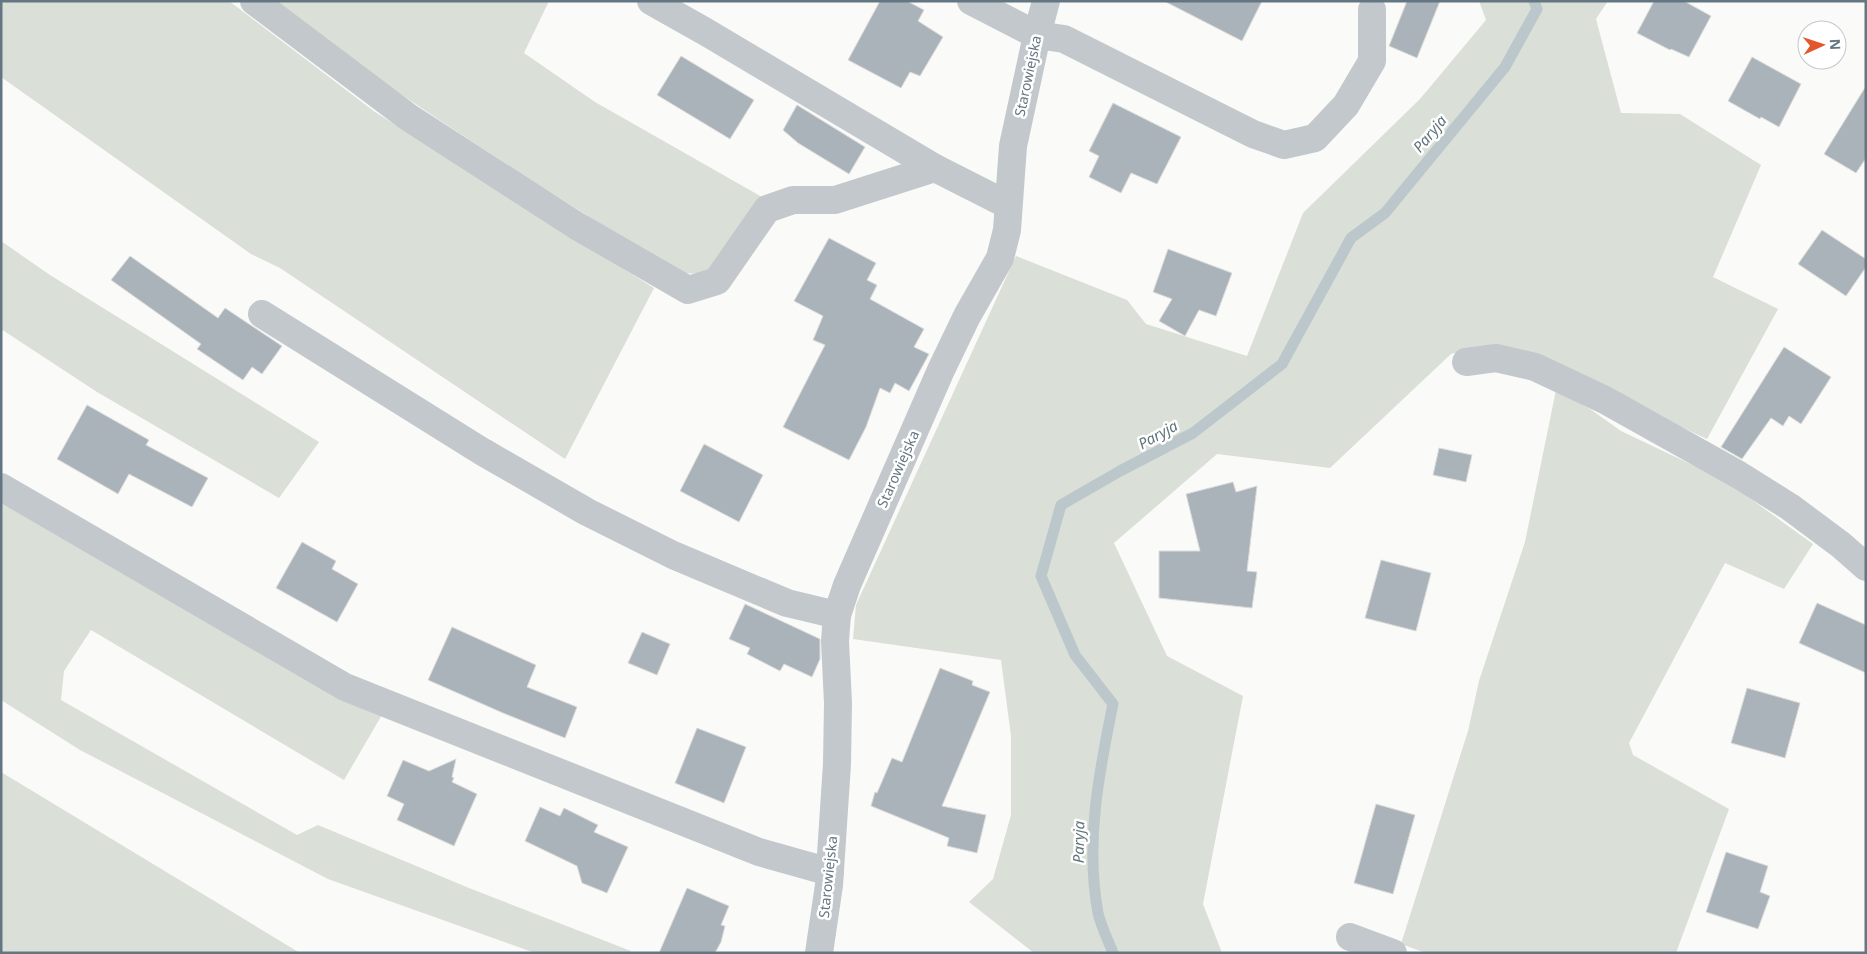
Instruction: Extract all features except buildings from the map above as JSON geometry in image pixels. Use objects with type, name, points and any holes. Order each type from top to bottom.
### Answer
[{"type":"street","points":[[254,1],[408,117],[577,226],[688,290],[718,281],[767,209],[793,200],[835,200],[935,168]]},
{"type":"street","points":[[651,1],[935,168],[1008,205]]},
{"type":"street","points":[[971,1],[1036,35],[1064,39],[1253,134],[1284,145],[1315,138],[1346,106],[1372,61],[1372,10]]},
{"type":"street","name":"Starowiejska","points":[[819,953],[830,872],[837,747],[838,703],[835,642],[837,615],[847,585],[941,370],[1000,258],[1007,230],[1013,146],[1036,35],[1046,1]]},
{"type":"street","points":[[262,314],[483,452],[587,512],[673,555],[786,603],[837,615]]},
{"type":"street","points":[[1466,362],[1496,358],[1535,367],[1605,400],[1739,475],[1790,507],[1866,567]]},
{"type":"street","points":[[1,487],[345,687],[759,852],[830,872]]},
{"type":"street","points":[[1350,937],[1393,953]]},
{"type":"shaded area","points":[[1,1],[229,1],[375,112],[654,288],[565,459],[280,268],[251,254],[1,77]]},
{"type":"shaded area","points":[[269,1],[549,1],[524,53],[595,102],[762,197],[706,274],[679,273],[523,175],[420,107]]},
{"type":"shaded area","points":[[1479,1],[1608,1],[1596,19],[1621,113],[1680,114],[1761,165],[1713,277],[1778,309],[1707,439],[1531,357],[1474,348],[1451,354],[1330,468],[1217,454],[1114,543],[1167,656],[1243,696],[1203,904],[1222,953],[1034,953],[969,902],[993,879],[1011,815],[1011,736],[1001,660],[853,639],[856,605],[1016,256],[1127,300],[1146,324],[1247,356],[1303,213],[1420,99],[1486,20]]},
{"type":"shaded area","points":[[1,241],[50,275],[319,442],[279,498],[97,392],[1,329]]},
{"type":"shaded area","points":[[1556,390],[1590,409],[1621,431],[1726,481],[1813,544],[1784,589],[1725,563],[1629,743],[1633,755],[1729,809],[1676,953],[1426,953],[1401,944],[1468,731],[1479,681],[1525,542]]},
{"type":"shaded area","points":[[1,503],[260,653],[383,713],[344,780],[91,630],[64,671],[61,700],[297,835],[318,825],[469,888],[631,951],[631,953],[535,953],[328,879],[80,750],[1,700]]},
{"type":"shaded area","points":[[1,772],[300,953],[1,953]]},
{"type":"waterway","name":"Paryja","points":[[1113,953],[1098,913],[1094,887],[1093,860],[1095,808],[1113,704],[1075,655],[1041,576],[1061,505],[1120,471],[1193,433],[1282,364],[1351,238],[1385,213],[1505,67],[1537,9],[1534,1]]}]
